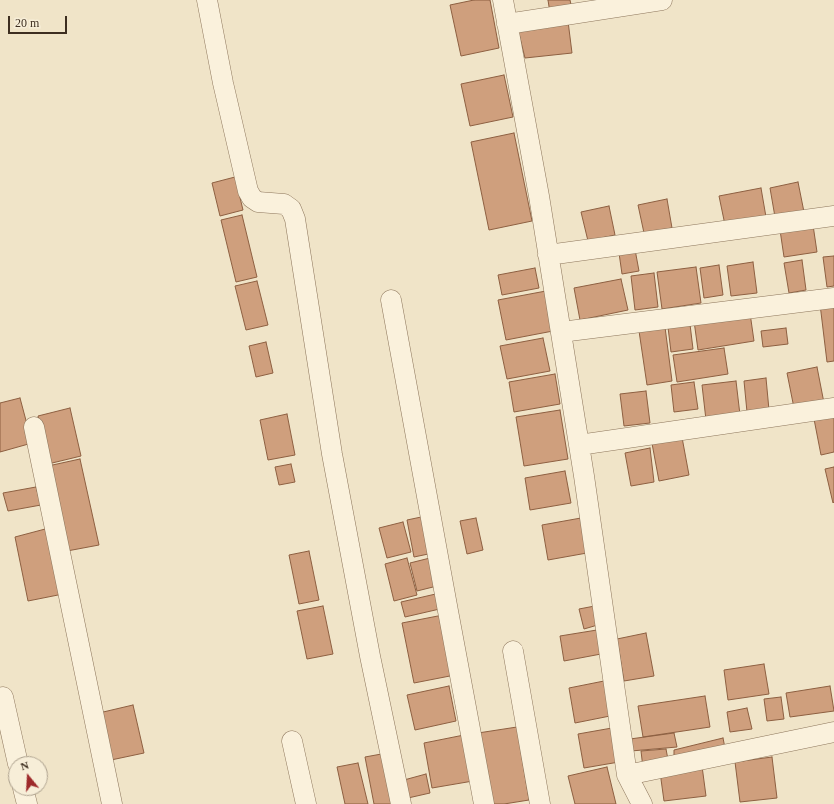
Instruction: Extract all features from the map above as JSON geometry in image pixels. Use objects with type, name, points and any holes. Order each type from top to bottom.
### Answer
[{"type":"street","points":[[207,0],[223,84],[248,192],[252,198],[258,202],[284,204],[291,209],[295,219],[332,454],[370,656],[401,804]]},
{"type":"street","points":[[503,0],[539,196],[561,332],[627,775],[642,804]]},
{"type":"street","points":[[507,24],[662,0]]},
{"type":"street","points":[[548,255],[834,216]]},
{"type":"street","points":[[561,332],[834,298]]},
{"type":"street","points":[[391,300],[484,804]]},
{"type":"street","points":[[579,445],[834,408]]},
{"type":"street","points":[[34,427],[112,804]]},
{"type":"street","points":[[513,651],[540,804]]},
{"type":"street","points":[[3,697],[16,756]]},
{"type":"street","points":[[627,775],[834,732]]},
{"type":"street","points":[[292,740],[306,804]]},
{"type":"building","points":[[474,0],[490,0],[499,48],[461,56],[450,5]]},
{"type":"building","points":[[548,0],[570,0],[572,9],[550,13]]},
{"type":"building","points":[[568,21],[572,53],[525,58],[518,30]]},
{"type":"building","points":[[504,75],[513,117],[470,126],[461,84]]},
{"type":"building","points":[[514,133],[532,221],[489,230],[471,142]]},
{"type":"building","points":[[235,177],[243,210],[220,216],[212,183]]},
{"type":"building","points":[[798,182],[804,212],[775,217],[770,188]]},
{"type":"building","points":[[761,188],[766,217],[725,225],[719,196]]},
{"type":"building","points":[[667,199],[672,228],[644,233],[638,205]]},
{"type":"building","points":[[609,206],[615,235],[588,241],[581,212]]},
{"type":"building","points":[[242,215],[257,277],[236,282],[221,220]]},
{"type":"building","points":[[813,225],[817,252],[784,257],[780,230]]},
{"type":"building","points":[[634,244],[639,271],[622,274],[618,246]]},
{"type":"building","points":[[834,256],[834,286],[827,287],[823,257]]},
{"type":"building","points":[[802,260],[806,290],[789,293],[784,263]]},
{"type":"building","points":[[753,262],[757,293],[731,296],[727,266]]},
{"type":"building","points":[[719,265],[723,295],[704,298],[700,268]]},
{"type":"building","points":[[696,267],[701,303],[662,309],[657,272]]},
{"type":"building","points":[[535,268],[539,288],[502,295],[498,275]]},
{"type":"building","points":[[654,273],[658,307],[635,310],[631,276]]},
{"type":"building","points":[[621,279],[628,310],[580,320],[574,288]]},
{"type":"building","points":[[257,281],[268,325],[246,330],[235,286]]},
{"type":"building","points":[[546,291],[553,331],[506,340],[498,300]]},
{"type":"building","points":[[834,302],[834,361],[827,362],[820,304]]},
{"type":"building","points":[[750,313],[754,341],[698,350],[694,321]]},
{"type":"building","points":[[689,316],[693,349],[671,352],[667,319]]},
{"type":"building","points":[[665,327],[672,381],[647,385],[639,331]]},
{"type":"building","points":[[786,328],[788,344],[763,347],[761,331]]},
{"type":"building","points":[[543,338],[550,371],[507,379],[500,346]]},
{"type":"building","points":[[266,342],[273,373],[256,377],[249,346]]},
{"type":"building","points":[[724,348],[728,374],[677,382],[673,355]]},
{"type":"building","points":[[817,367],[824,403],[794,408],[787,373]]},
{"type":"building","points":[[555,374],[560,404],[514,412],[509,382]]},
{"type":"building","points":[[766,378],[769,410],[747,412],[744,381]]},
{"type":"building","points":[[736,381],[740,415],[706,420],[702,385]]},
{"type":"building","points":[[694,382],[698,409],[674,412],[671,385]]},
{"type":"building","points":[[646,391],[650,423],[624,426],[620,394]]},
{"type":"building","points":[[20,398],[32,443],[0,452],[0,403]]},
{"type":"building","points":[[70,408],[81,456],[48,464],[38,416]]},
{"type":"building","points":[[560,410],[568,459],[524,466],[516,417]]},
{"type":"building","points":[[287,414],[295,455],[268,460],[260,420]]},
{"type":"building","points":[[834,415],[834,452],[821,455],[814,419]]},
{"type":"building","points":[[681,432],[689,475],[659,481],[651,438]]},
{"type":"building","points":[[650,448],[654,482],[631,486],[625,453]]},
{"type":"building","points":[[80,459],[99,545],[67,551],[48,466]]},
{"type":"building","points":[[291,464],[295,482],[279,485],[275,467]]},
{"type":"building","points":[[834,467],[834,502],[833,503],[825,469]]},
{"type":"building","points":[[565,471],[571,503],[530,510],[525,478]]},
{"type":"building","points":[[36,487],[41,505],[8,511],[3,493]]},
{"type":"building","points":[[426,516],[433,553],[414,557],[407,520]]},
{"type":"building","points":[[476,518],[483,550],[467,554],[460,521]]},
{"type":"building","points":[[581,518],[587,553],[548,560],[542,525]]},
{"type":"building","points":[[403,522],[411,552],[387,558],[379,528]]},
{"type":"building","points":[[49,528],[63,594],[28,601],[15,537]]},
{"type":"building","points":[[309,551],[319,600],[299,604],[289,555]]},
{"type":"building","points":[[434,557],[441,585],[417,591],[410,563]]},
{"type":"building","points":[[407,558],[417,595],[394,601],[385,564]]},
{"type":"building","points":[[440,593],[444,608],[405,617],[401,602]]},
{"type":"building","points":[[600,605],[601,624],[584,629],[579,609]]},
{"type":"building","points":[[323,606],[333,654],[307,659],[297,611]]},
{"type":"building","points":[[443,615],[455,675],[414,683],[402,623]]},
{"type":"building","points":[[597,630],[601,654],[564,661],[560,636]]},
{"type":"building","points":[[646,633],[654,676],[624,681],[617,639]]},
{"type":"building","points":[[764,664],[769,694],[728,700],[724,670]]},
{"type":"building","points":[[604,681],[610,716],[575,723],[569,688]]},
{"type":"building","points":[[449,686],[456,721],[415,730],[407,695]]},
{"type":"building","points":[[830,686],[834,711],[790,717],[786,693]]},
{"type":"building","points":[[705,696],[710,727],[643,737],[638,706]]},
{"type":"building","points":[[781,697],[784,719],[767,721],[764,699]]},
{"type":"building","points":[[133,705],[144,753],[111,760],[99,713]]},
{"type":"building","points":[[747,708],[752,729],[730,732],[727,712]]},
{"type":"building","points":[[517,727],[529,800],[504,804],[489,804],[478,733]]},
{"type":"building","points":[[612,728],[619,762],[584,768],[578,734]]},
{"type":"building","points":[[674,733],[677,747],[631,751],[630,739]]},
{"type":"building","points":[[464,735],[473,781],[432,788],[424,743]]},
{"type":"building","points":[[723,738],[726,753],[674,764],[674,750]]},
{"type":"building","points":[[666,749],[669,765],[643,768],[641,751]]},
{"type":"building","points":[[387,753],[396,804],[374,804],[365,757]]},
{"type":"building","points":[[772,757],[777,798],[740,802],[735,762]]},
{"type":"building","points":[[358,763],[368,804],[345,804],[337,767]]},
{"type":"building","points":[[702,766],[706,796],[664,801],[660,772]]},
{"type":"building","points":[[607,767],[616,804],[575,804],[568,776]]},
{"type":"building","points":[[426,774],[430,793],[408,798],[404,780]]}]
